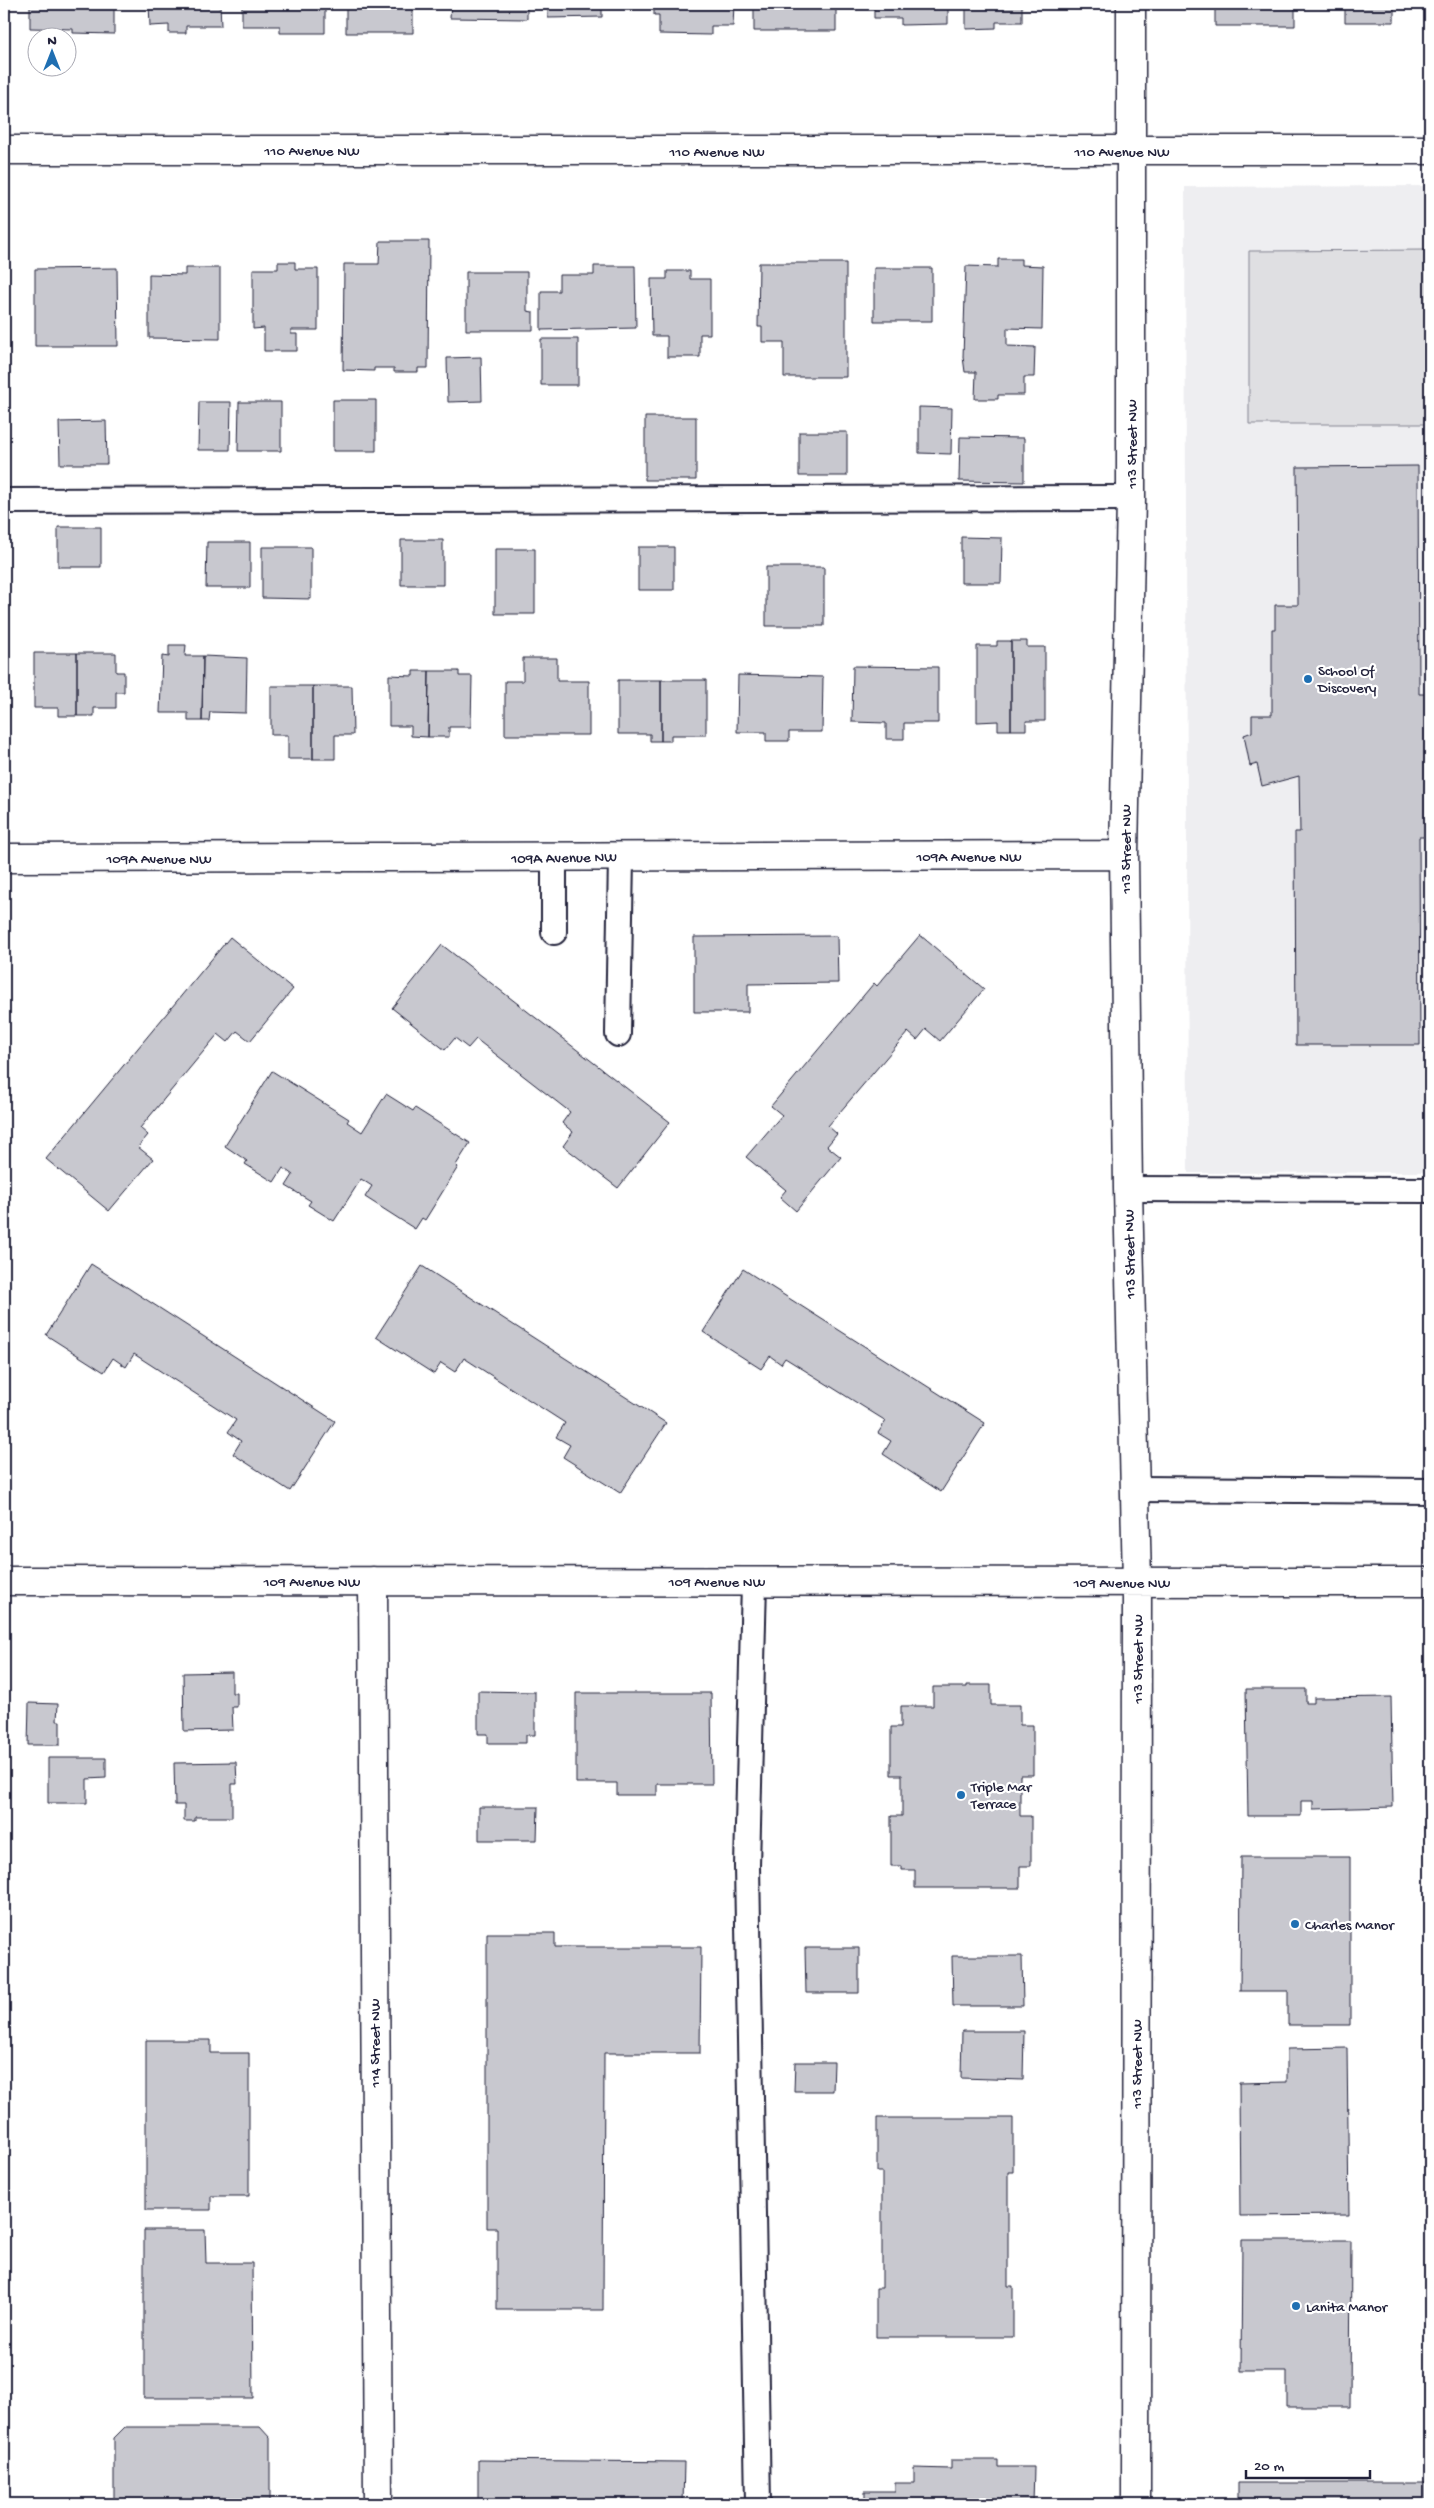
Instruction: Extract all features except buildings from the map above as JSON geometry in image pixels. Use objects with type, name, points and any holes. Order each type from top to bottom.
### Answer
[{"type":"street","name":"113 Street NW","points":[[1131,4],[1131,498],[1124,855],[1128,1189],[1137,1582],[1136,2504]]},
{"type":"street","name":"110 Avenue NW","points":[[4,150],[1430,150]]},
{"type":"street","name":"109A Avenue NW","points":[[4,858],[1124,855]]},
{"type":"street","name":"109 Avenue NW","points":[[4,1581],[1430,1582]]},
{"type":"street","name":"114 Street NW","points":[[373,1581],[378,2504]]},
{"type":"lane","points":[[4,501],[1131,498]]},
{"type":"lane","points":[[618,1034],[621,857]]},
{"type":"lane","points":[[554,858],[554,932]]},
{"type":"lane","points":[[1128,1189],[1430,1190]]},
{"type":"lane","points":[[1135,1489],[1430,1491]]},
{"type":"lane","points":[[754,1582],[748,1866],[758,2504]]},
{"type":"shaded area","name":"School Of Discovery","points":[[1430,186],[1430,1172],[1188,1173],[1185,187]]},
{"type":"shaded area","points":[[1430,250],[1430,424],[1249,424],[1249,251]]},
{"type":"place","name":"School Of Discovery","points":[[1308,679]]},
{"type":"place","name":"Triple Mar Terrace","points":[[961,1795]]},
{"type":"place","name":"Charles Manor","points":[[1295,1924]]},
{"type":"place","name":"Lanita Manor","points":[[1296,2306]]}]
